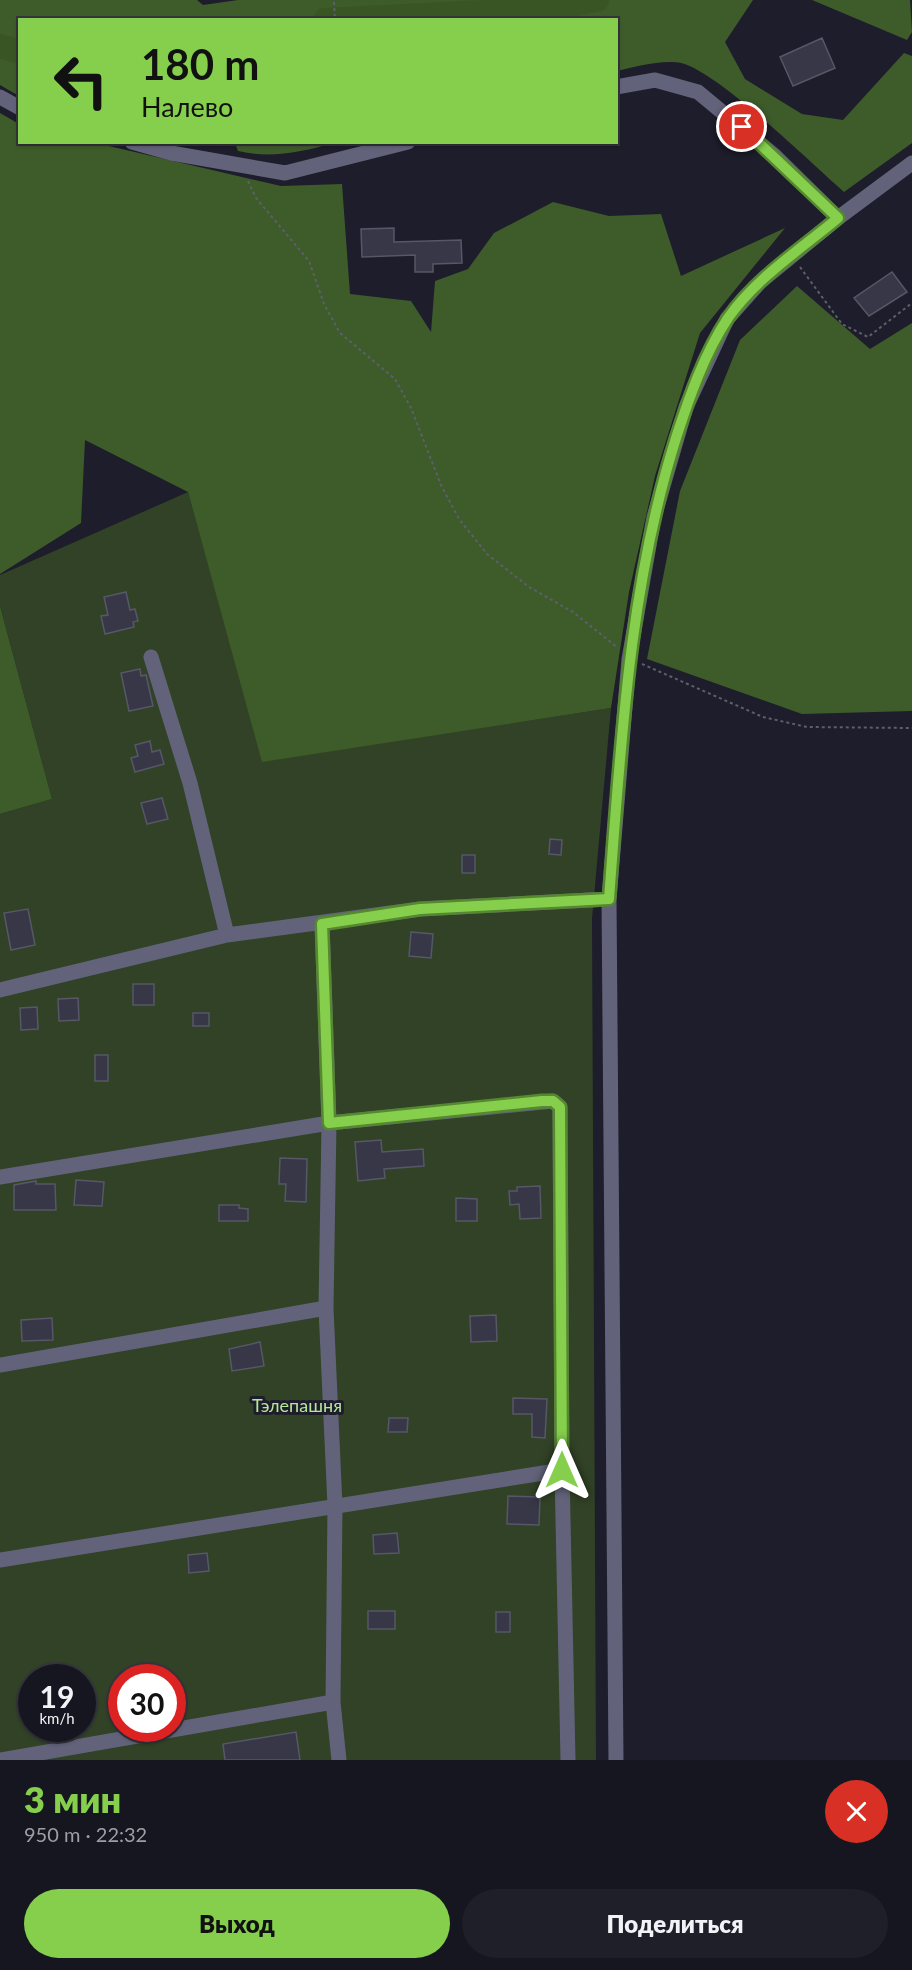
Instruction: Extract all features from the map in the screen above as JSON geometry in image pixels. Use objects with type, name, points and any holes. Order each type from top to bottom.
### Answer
[{"type":"street","points":[[618,87],[655,81],[675,84],[704,96],[775,156],[838,218]]},
{"type":"street","points":[[0,97],[18,107]]},
{"type":"street","points":[[139,144],[171,153],[285,172],[400,144]]},
{"type":"street","points":[[616,1760],[609,899],[629,659],[654,517],[686,407],[728,319],[760,282],[838,218],[912,163]]},
{"type":"street","points":[[151,657],[190,783],[227,935]]},
{"type":"street","points":[[0,990],[227,935],[420,909],[609,899]]},
{"type":"street","points":[[322,924],[329,1123],[326,1308],[335,1506],[333,1702],[339,1760]]},
{"type":"street","points":[[0,1177],[329,1123],[542,1101],[553,1101],[560,1107],[562,1470],[568,1760]]},
{"type":"street","points":[[0,1365],[326,1308]]},
{"type":"street","points":[[0,1560],[562,1470]]},
{"type":"street","points":[[0,1760],[333,1702]]},
{"type":"path","points":[[334,2],[335,18]]},
{"type":"path","points":[[242,165],[256,198],[309,261],[324,304],[340,333],[395,379],[411,408],[441,485],[459,519],[487,554],[529,587],[573,612],[629,659],[763,717],[807,727],[912,728]]},
{"type":"path","points":[[792,256],[842,324],[868,337],[912,303]]},
{"type":"green space","points":[[0,0],[197,0],[203,5],[238,0],[753,0],[725,42],[745,79],[802,114],[843,120],[904,53],[912,56],[912,143],[844,192],[740,100],[697,70],[681,63],[666,62],[618,71],[618,18],[18,18],[18,95],[0,85]]},
{"type":"green space","points":[[812,0],[910,0],[912,32],[907,40]]},
{"type":"green space","points":[[0,113],[18,123],[18,144],[100,144],[281,186],[342,184],[350,294],[411,301],[431,332],[435,281],[468,269],[494,233],[553,202],[609,216],[661,214],[681,276],[785,228],[700,333],[655,476],[629,592],[611,708],[262,762],[188,492],[85,440],[81,523],[0,574]]},
{"type":"green space","points":[[235,144],[329,144],[298,152],[274,154],[238,151]]},
{"type":"green space","points":[[797,286],[870,349],[912,323],[912,711],[802,714],[647,659],[680,491],[740,340]]},
{"type":"green space","name":"Тэлепашня","points":[[188,492],[263,761],[611,708],[592,919],[596,1760],[0,1760],[0,814],[52,799],[0,606],[0,575]]},
{"type":"green space","points":[[0,606],[52,799],[0,814]]},
{"type":"building","points":[[822,38],[835,68],[793,86],[780,57]]},
{"type":"building","points":[[394,228],[394,242],[461,240],[462,263],[433,264],[433,272],[415,272],[415,255],[362,257],[361,229]]},
{"type":"building","points":[[892,272],[907,292],[869,316],[854,298]]},
{"type":"building","points":[[126,592],[130,610],[135,609],[138,621],[133,622],[134,627],[105,634],[101,616],[108,615],[104,597]]},
{"type":"building","points":[[140,669],[141,676],[146,675],[153,706],[129,711],[121,673]]},
{"type":"building","points":[[150,741],[152,752],[160,750],[164,764],[135,772],[131,758],[138,756],[135,745]]},
{"type":"building","points":[[162,798],[168,819],[147,824],[141,803]]},
{"type":"building","points":[[550,839],[562,840],[561,855],[549,854]]},
{"type":"building","points":[[462,855],[475,855],[475,873],[462,873]]},
{"type":"building","points":[[28,909],[35,945],[11,950],[4,913]]},
{"type":"building","points":[[411,932],[433,934],[431,958],[409,956]]},
{"type":"building","points":[[133,984],[154,984],[154,1005],[133,1005]]},
{"type":"building","points":[[78,998],[79,1020],[59,1021],[58,999]]},
{"type":"building","points":[[37,1007],[38,1029],[21,1030],[20,1008]]},
{"type":"building","points":[[193,1013],[209,1013],[209,1026],[193,1026]]},
{"type":"building","points":[[95,1055],[108,1055],[108,1081],[95,1081]]},
{"type":"building","points":[[381,1140],[382,1152],[423,1149],[424,1166],[384,1169],[385,1178],[358,1181],[355,1142]]},
{"type":"building","points":[[280,1158],[307,1159],[306,1202],[285,1201],[286,1184],[279,1184]]},
{"type":"building","points":[[76,1180],[104,1182],[102,1206],[74,1205]]},
{"type":"building","points":[[36,1181],[36,1184],[55,1184],[56,1210],[14,1210],[14,1185]]},
{"type":"building","points":[[540,1186],[541,1218],[520,1219],[519,1204],[510,1205],[509,1191],[517,1191],[517,1187]]},
{"type":"building","points":[[456,1198],[477,1199],[477,1221],[456,1221]]},
{"type":"building","points":[[219,1205],[239,1205],[239,1208],[248,1209],[248,1221],[219,1221]]},
{"type":"building","points":[[496,1315],[497,1341],[471,1342],[470,1316]]},
{"type":"building","points":[[52,1318],[53,1340],[22,1341],[21,1320]]},
{"type":"building","points":[[260,1342],[264,1366],[232,1371],[229,1349]]},
{"type":"building","points":[[513,1398],[547,1399],[545,1438],[532,1437],[532,1414],[513,1414]]},
{"type":"building","points":[[389,1418],[408,1418],[407,1432],[388,1432]]},
{"type":"building","points":[[508,1496],[540,1497],[539,1525],[507,1524]]},
{"type":"building","points":[[397,1533],[399,1553],[374,1554],[373,1535]]},
{"type":"building","points":[[207,1553],[209,1571],[189,1573],[188,1555]]},
{"type":"building","points":[[368,1611],[395,1611],[395,1629],[368,1629]]},
{"type":"building","points":[[496,1612],[510,1612],[510,1632],[496,1632]]},
{"type":"building","points":[[296,1732],[300,1760],[225,1760],[223,1744]]},
{"type":"waterway","points":[[365,18],[545,9],[597,0]]},
{"type":"waterway","points":[[0,46],[18,51]]},
{"type":"route","points":[[562,1470],[560,1107],[553,1101],[542,1101],[329,1123],[322,924],[420,909],[609,899],[629,659],[654,517],[664,475],[686,407],[714,343],[742,300],[760,282],[838,218],[742,127]]}]
